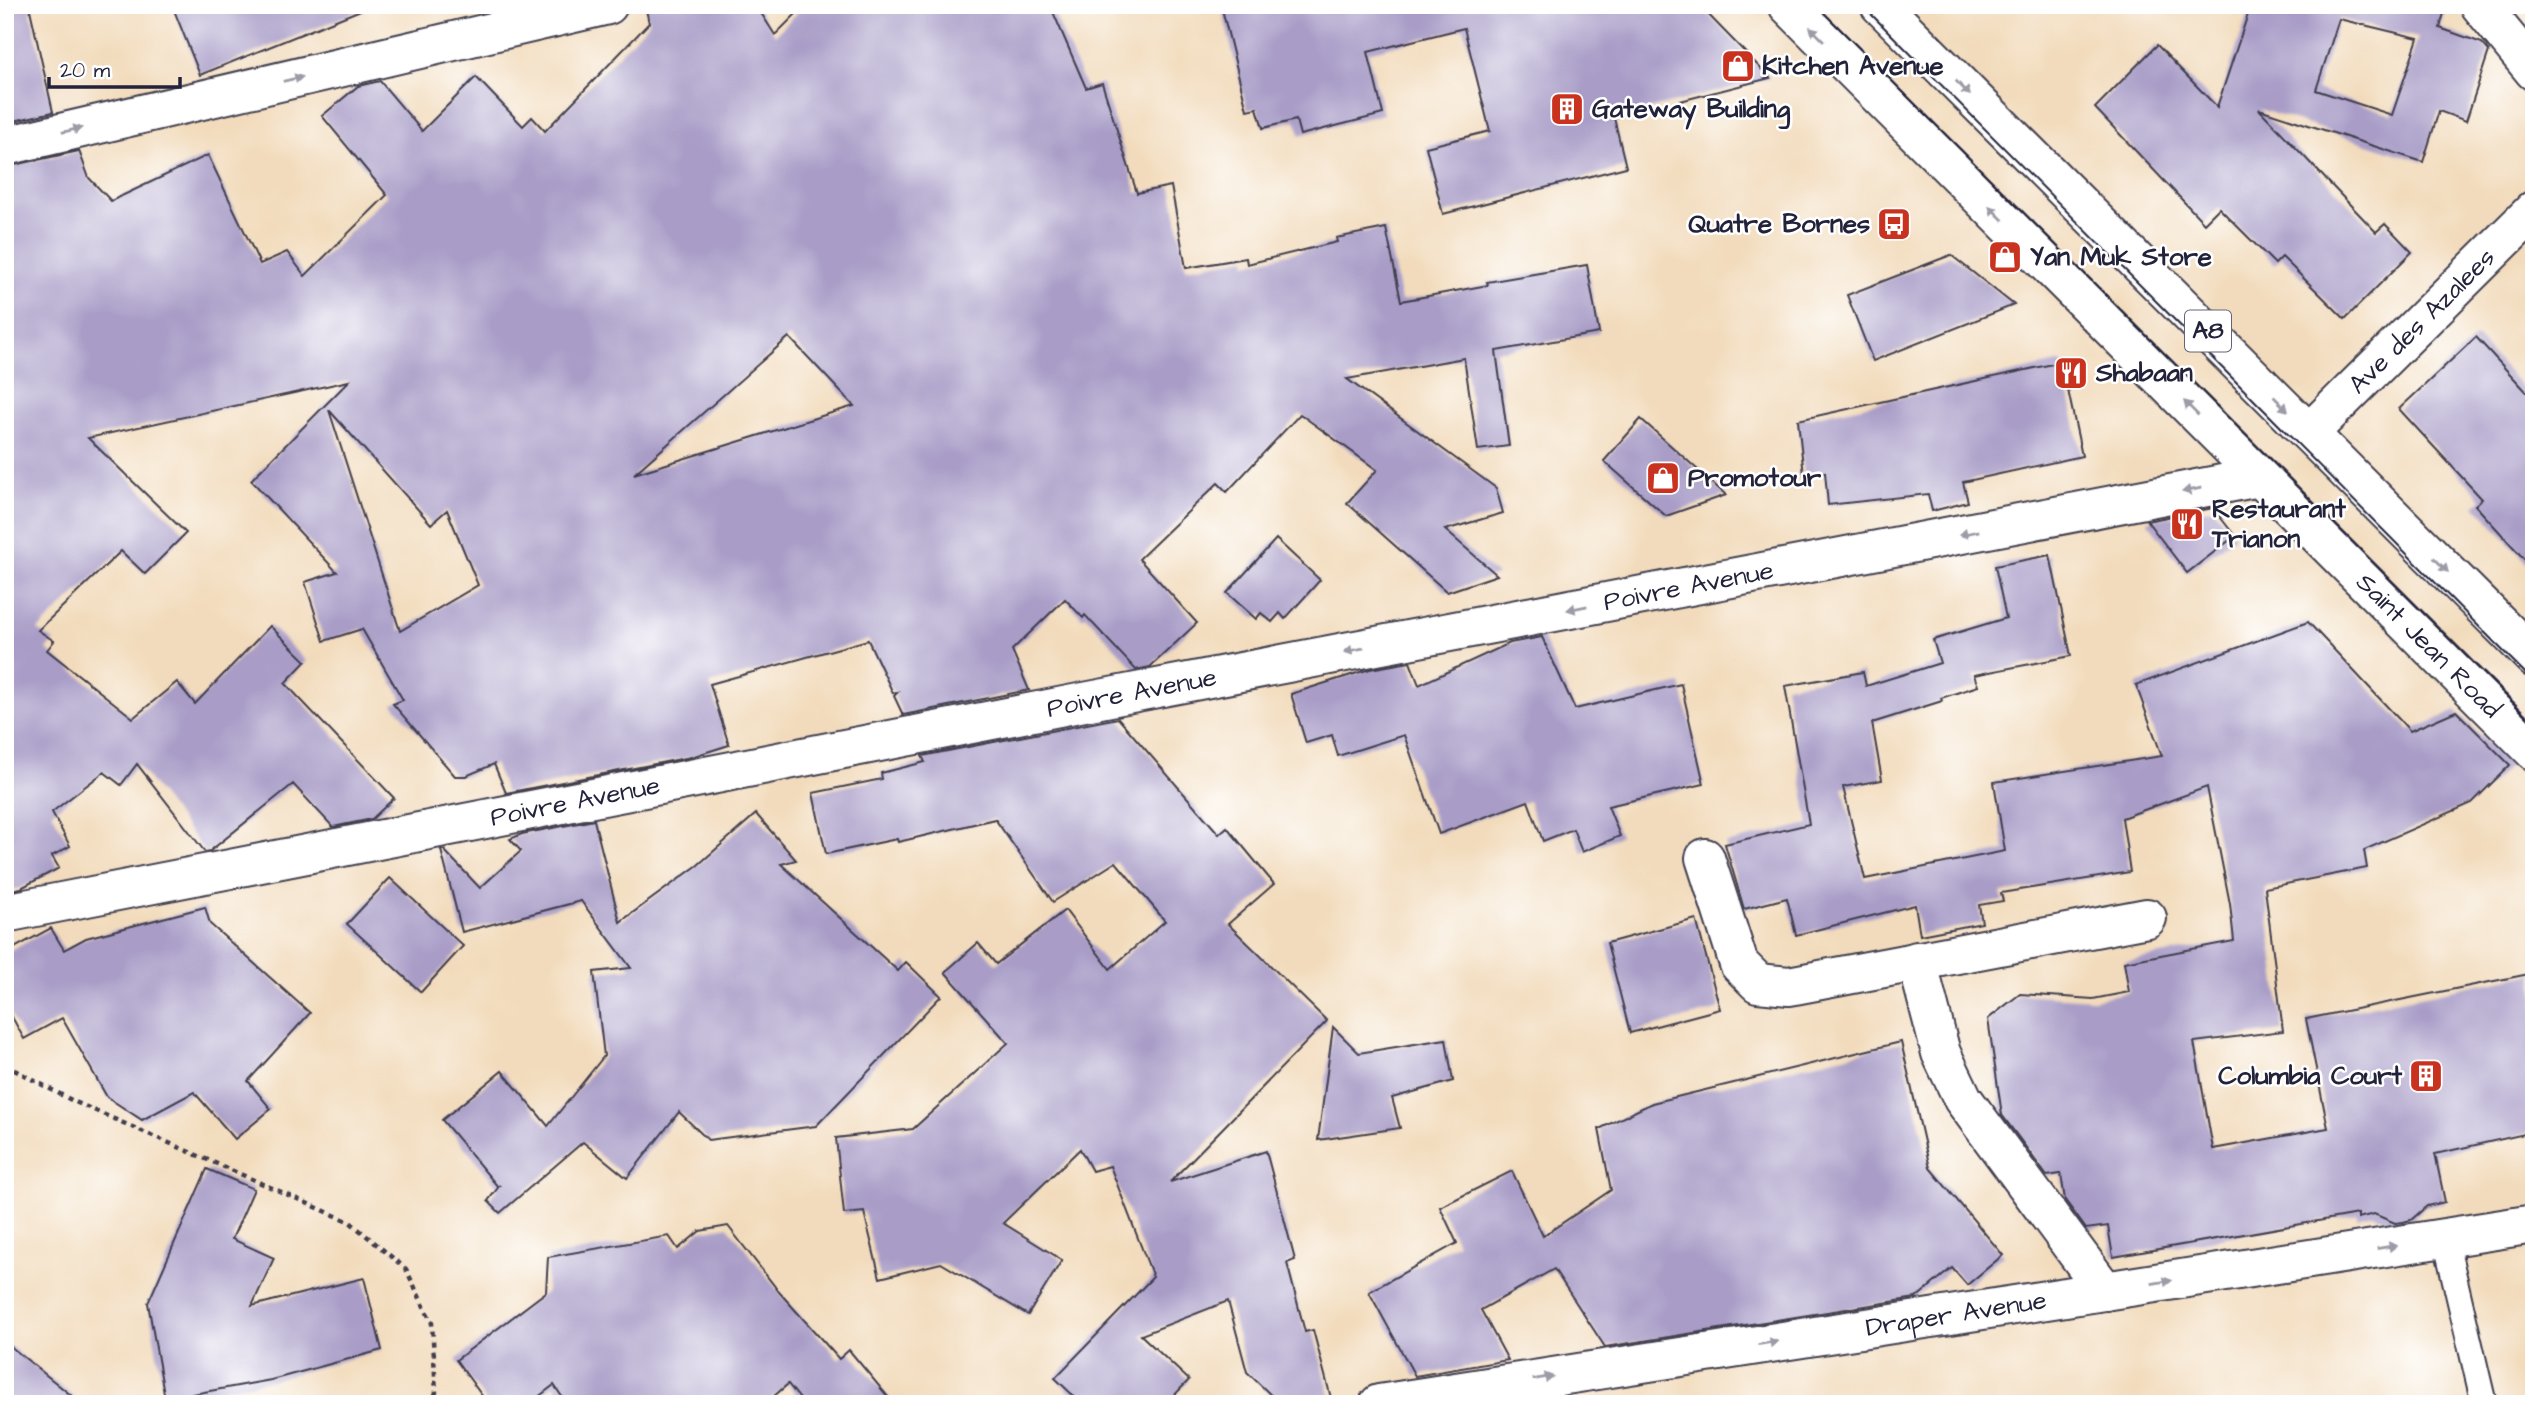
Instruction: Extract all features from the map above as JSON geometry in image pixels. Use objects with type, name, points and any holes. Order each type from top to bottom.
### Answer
[{"type":"street","points":[[5,146],[608,5]]},
{"type":"street","name":"Saint Jean Road","points":[[1788,5],[2534,751]]},
{"type":"street","name":"A8","points":[[1880,5],[2534,658]]},
{"type":"street","points":[[2480,5],[2534,71]]},
{"type":"street","name":"Ave des Azalees","points":[[2309,433],[2534,210]]},
{"type":"street","name":"Poivre Avenue","points":[[5,913],[1052,708],[2259,477]]},
{"type":"street","points":[[1705,858],[1739,964],[1758,983],[1789,986],[2147,918]]},
{"type":"street","points":[[1917,961],[1941,1053],[1964,1099],[2105,1291]]},
{"type":"street","name":"Draper Avenue","points":[[1379,1404],[2534,1224]]},
{"type":"lane","points":[[2445,1238],[2484,1404]]},
{"type":"path","points":[[5,1065],[73,1101],[351,1222],[406,1269],[432,1323],[436,1392],[432,1404]]},
{"type":"building","points":[[5,5],[29,5],[53,112],[5,123]]},
{"type":"building","points":[[172,5],[368,5],[368,7],[200,75]]},
{"type":"building","points":[[645,5],[756,5],[775,35],[805,5],[1050,5],[1086,88],[1102,83],[1137,193],[1171,186],[1186,268],[1246,258],[1247,264],[1337,242],[1336,238],[1386,228],[1401,301],[1488,285],[1487,282],[1587,265],[1599,333],[1496,351],[1509,446],[1478,450],[1464,358],[1347,379],[1496,488],[1503,513],[1445,530],[1497,575],[1447,592],[1347,503],[1377,470],[1300,414],[1227,492],[1218,483],[1139,559],[1197,623],[1150,667],[1136,670],[1085,615],[1083,618],[1065,599],[1012,650],[1029,690],[903,715],[894,696],[898,692],[893,693],[868,640],[710,684],[729,745],[691,757],[506,793],[494,764],[466,776],[455,776],[393,704],[403,700],[362,629],[324,641],[305,582],[337,572],[251,480],[349,381],[88,438],[186,533],[145,574],[121,551],[38,630],[54,641],[47,650],[133,718],[177,682],[195,704],[270,626],[306,661],[285,683],[394,798],[372,819],[333,827],[293,784],[210,851],[205,852],[137,764],[121,785],[104,772],[52,812],[70,846],[52,856],[59,868],[21,888],[5,891],[5,167],[79,151],[89,178],[111,201],[208,155],[260,264],[287,252],[305,276],[387,195],[322,116],[358,86],[380,81],[422,131],[476,77],[523,126],[532,117],[545,131],[649,23]],"holes":[[[789,337],[854,406],[634,474]],[[329,410],[431,524],[447,510],[478,585],[400,631]]]},
{"type":"building","name":"Gateway Building","points":[[1221,5],[1699,5],[1770,78],[1614,118],[1626,167],[1443,214],[1426,147],[1490,131],[1464,28],[1368,52],[1383,114],[1300,135],[1296,120],[1263,128],[1257,108],[1247,110]]},
{"type":"building","points":[[2251,5],[2446,5],[2440,28],[2482,43],[2489,51],[2466,121],[2439,111],[2423,162],[2259,109],[2376,232],[2385,224],[2412,252],[2345,319],[2282,257],[2275,264],[2219,208],[2204,223],[2095,108],[2157,45],[2217,107]],"holes":[[[2339,19],[2418,38],[2392,115],[2316,90]]]},
{"type":"building","points":[[1951,255],[2014,305],[1873,361],[1847,295]]},
{"type":"building","points":[[2476,337],[2534,400],[2534,570],[2475,505],[2482,499],[2399,409]]},
{"type":"building","points":[[2062,362],[2082,456],[1963,482],[1968,502],[1932,511],[1928,494],[1828,505],[1825,472],[1804,475],[1798,420]]},
{"type":"building","points":[[1641,419],[1726,495],[1666,516],[1604,461]]},
{"type":"building","name":"Restaurant Trianon","points":[[2213,508],[2235,536],[2187,573],[2147,521]]},
{"type":"building","points":[[1276,539],[1320,580],[1285,619],[1280,613],[1272,622],[1261,613],[1256,619],[1227,593]]},
{"type":"building","points":[[2050,555],[2071,656],[1974,675],[1978,686],[1941,698],[1942,701],[1872,723],[1882,780],[1843,787],[1865,879],[2005,851],[1994,782],[2162,756],[2136,685],[2308,622],[2410,731],[2456,711],[2510,765],[2472,803],[2364,850],[2367,868],[2265,888],[2283,1031],[2194,1042],[2213,1149],[2328,1128],[2306,1019],[2534,973],[2534,1132],[2435,1154],[2445,1202],[2427,1206],[2411,1220],[2403,1222],[2395,1223],[2374,1214],[2358,1218],[2358,1214],[2113,1257],[2108,1226],[2086,1229],[2065,1200],[2061,1174],[2047,1176],[2002,1115],[1988,1019],[2020,994],[2093,999],[2129,992],[2124,962],[2234,941],[2230,904],[2207,787],[2122,818],[2130,872],[2001,893],[2003,901],[1979,905],[1982,923],[1920,935],[1915,905],[1796,935],[1787,898],[1744,909],[1725,844],[1809,824],[1785,686],[1863,672],[1866,686],[1940,663],[1933,640],[2006,618],[1995,566]]},
{"type":"building","points":[[1542,637],[1575,709],[1681,684],[1704,784],[1608,806],[1620,836],[1582,852],[1573,829],[1543,841],[1528,801],[1439,834],[1404,735],[1338,756],[1332,735],[1306,743],[1291,694],[1370,669],[1410,662],[1419,685],[1510,643]]},
{"type":"building","points":[[1118,718],[1219,834],[1227,827],[1274,884],[1228,924],[1327,1021],[1170,1182],[1266,1151],[1295,1260],[1287,1263],[1305,1332],[1313,1330],[1331,1398],[1308,1404],[1280,1404],[1247,1372],[1228,1301],[1141,1335],[1189,1380],[1166,1404],[1082,1404],[1055,1378],[1153,1277],[1110,1166],[1092,1171],[1080,1149],[1003,1223],[1062,1260],[1028,1315],[941,1263],[880,1278],[864,1212],[844,1214],[836,1138],[913,1129],[1008,1043],[945,972],[978,943],[996,964],[1065,910],[1110,969],[1165,921],[1116,862],[1053,902],[995,819],[898,842],[897,839],[826,854],[813,793],[882,779],[881,773],[925,762],[922,756]]},
{"type":"building","points":[[756,814],[796,860],[781,864],[898,971],[906,962],[941,996],[816,1126],[708,1140],[679,1112],[627,1178],[583,1142],[500,1213],[488,1201],[500,1185],[498,1187],[442,1120],[502,1071],[548,1126],[604,1056],[594,972],[631,968],[581,901],[462,932],[441,850],[480,888],[521,851],[510,839],[522,834],[594,820],[620,922],[698,865]]},
{"type":"building","points":[[390,878],[463,946],[421,992],[347,924]]},
{"type":"building","points":[[205,907],[210,924],[310,1013],[248,1081],[271,1109],[235,1139],[194,1092],[142,1120],[107,1097],[62,1018],[24,1039],[5,1004],[5,953],[51,928],[64,950],[86,938]]},
{"type":"building","points":[[1696,919],[1720,1009],[1630,1033],[1607,943]]},
{"type":"building","points":[[1333,1027],[1359,1053],[1446,1039],[1453,1081],[1392,1098],[1400,1128],[1318,1140]]},
{"type":"building","points":[[1901,1042],[1930,1168],[2003,1255],[1967,1285],[1952,1268],[1916,1298],[1605,1347],[1554,1269],[1481,1310],[1508,1360],[1415,1376],[1369,1292],[1457,1243],[1440,1207],[1512,1171],[1543,1236],[1611,1190],[1599,1129],[1652,1103]]},
{"type":"building","points":[[207,1169],[254,1189],[232,1239],[274,1258],[252,1306],[364,1278],[382,1350],[271,1380],[165,1399],[148,1303]]},
{"type":"building","points":[[728,1226],[780,1293],[839,1359],[849,1350],[894,1404],[804,1404],[788,1384],[765,1404],[567,1404],[554,1385],[529,1404],[488,1404],[456,1360],[546,1292],[548,1257],[669,1236],[678,1249],[700,1231]]},
{"type":"building","points":[[5,1342],[82,1404],[5,1404]]},
{"type":"tram line","points":[[1816,5],[2534,724]]},
{"type":"tram line","points":[[1862,5],[2534,682]]},
{"type":"place","name":"Kitchen Avenue","points":[[1738,66]]},
{"type":"place","name":"Gateway Building","points":[[1567,109]]},
{"type":"place","name":"Quatre Bornes","points":[[1894,224]]},
{"type":"place","name":"Yan Muk Store","points":[[2005,257]]},
{"type":"place","name":"Shabaan","points":[[2071,373]]},
{"type":"place","name":"Promotour","points":[[1663,478]]},
{"type":"place","name":"Restaurant Trianon","points":[[2187,524]]},
{"type":"place","name":"Columbia Court","points":[[2426,1076]]}]
